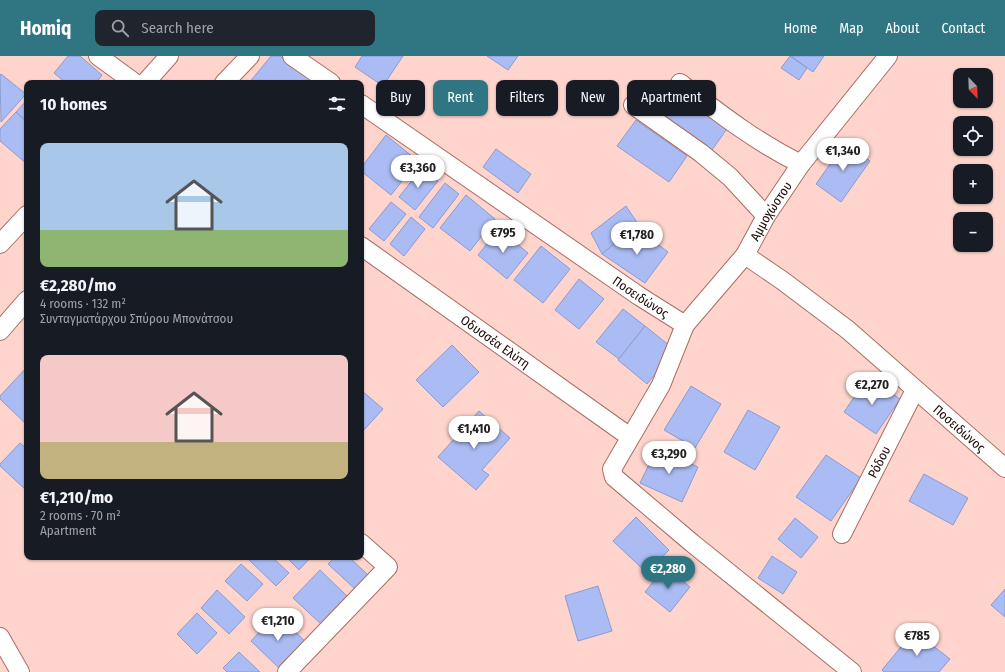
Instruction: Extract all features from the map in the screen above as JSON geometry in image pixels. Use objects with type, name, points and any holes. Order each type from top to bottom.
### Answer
[{"type":"street","points":[[98,56],[131,80]]},
{"type":"street","points":[[148,80],[169,56]]},
{"type":"street","points":[[227,80],[250,56]]},
{"type":"street","points":[[292,56],[327,80]]},
{"type":"street","name":"Αμμοχώστου","points":[[852,672],[614,477],[612,469],[661,384],[685,325],[745,255],[766,216],[800,164],[888,56]]},
{"type":"street","name":"Ποσειδώνος","points":[[364,106],[638,296],[685,325]]},
{"type":"street","points":[[716,111],[736,127],[770,149],[800,164]]},
{"type":"street","points":[[649,116],[701,153],[730,177],[766,216]]},
{"type":"street","points":[[0,244],[24,218]]},
{"type":"street","name":"Οδυσσέα Ελύτη","points":[[364,248],[630,437]]},
{"type":"street","name":"Ποσειδώνος","points":[[745,255],[783,280],[848,330],[1005,468]]},
{"type":"street","points":[[0,331],[24,303]]},
{"type":"street","name":"Ρόδου","points":[[842,534],[915,390]]},
{"type":"street","points":[[287,672],[388,567],[364,546]]},
{"type":"street","points":[[0,637],[20,672]]},
{"type":"building","points":[[68,56],[80,56],[102,75],[98,80],[62,80],[54,73]]},
{"type":"building","points":[[271,56],[280,56],[308,78],[306,80],[251,80]]},
{"type":"building","points":[[362,56],[403,56],[387,80],[376,80],[376,81],[355,67]]},
{"type":"building","points":[[487,56],[518,56],[508,70]]},
{"type":"building","points":[[790,56],[807,68],[799,80],[781,68]]},
{"type":"building","points":[[791,56],[824,56],[813,72]]},
{"type":"building","points":[[1,74],[24,92],[24,96],[1,122]]},
{"type":"building","points":[[24,103],[24,119],[16,112]]},
{"type":"building","points":[[16,112],[24,119],[24,161],[0,141],[0,129]]},
{"type":"building","points":[[667,116],[714,116],[729,126],[712,150],[666,118]]},
{"type":"building","points":[[636,120],[687,156],[669,182],[617,146]]},
{"type":"building","points":[[386,135],[418,161],[391,195],[364,173],[364,164]]},
{"type":"building","points":[[845,143],[870,161],[841,202],[816,184]]},
{"type":"building","points":[[496,149],[531,174],[518,193],[483,167]]},
{"type":"building","points":[[422,168],[438,181],[415,210],[399,197]]},
{"type":"building","points":[[445,183],[459,194],[433,228],[419,217]]},
{"type":"building","points":[[466,195],[495,219],[470,251],[440,228]]},
{"type":"building","points":[[391,202],[406,214],[384,241],[369,229]]},
{"type":"building","points":[[626,206],[638,224],[602,254],[591,233]]},
{"type":"building","points":[[411,217],[425,229],[404,256],[390,244]]},
{"type":"building","points":[[499,229],[528,253],[507,279],[478,255]]},
{"type":"building","points":[[630,231],[643,244],[650,238],[668,252],[645,283],[602,254]]},
{"type":"building","points":[[541,246],[570,269],[543,303],[514,280]]},
{"type":"building","points":[[579,279],[604,299],[579,329],[555,310]]},
{"type":"building","points":[[623,309],[645,326],[619,359],[596,342]]},
{"type":"building","points":[[645,326],[675,350],[647,384],[618,360]]},
{"type":"building","points":[[452,345],[479,372],[443,407],[416,380]]},
{"type":"building","points":[[24,370],[24,422],[0,399],[0,396]]},
{"type":"building","points":[[868,377],[900,399],[876,434],[844,412]]},
{"type":"building","points":[[691,386],[721,404],[695,448],[664,430]]},
{"type":"building","points":[[364,393],[383,409],[364,430]]},
{"type":"building","points":[[748,410],[780,427],[755,470],[724,452]]},
{"type":"building","points":[[479,411],[510,438],[482,470],[489,475],[476,490],[438,457]]},
{"type":"building","points":[[20,443],[24,446],[24,488],[0,466],[0,464]]},
{"type":"building","points":[[657,448],[698,467],[682,502],[640,483]]},
{"type":"building","points":[[826,455],[861,478],[831,521],[796,497]]},
{"type":"building","points":[[924,474],[968,498],[953,525],[909,501]]},
{"type":"building","points":[[636,517],[669,550],[647,573],[613,541]]},
{"type":"building","points":[[795,518],[818,537],[801,558],[778,539]]},
{"type":"building","points":[[772,556],[797,572],[783,594],[758,578]]},
{"type":"building","points":[[249,560],[275,560],[289,573],[276,586]]},
{"type":"building","points":[[289,560],[308,560],[299,570]]},
{"type":"building","points":[[332,560],[352,560],[368,575],[355,589],[328,564]]},
{"type":"building","points":[[241,564],[263,584],[247,601],[225,581]]},
{"type":"building","points":[[665,567],[690,587],[670,612],[645,592]]},
{"type":"building","points":[[320,570],[348,597],[322,625],[293,598]]},
{"type":"building","points":[[598,586],[612,631],[578,641],[565,596]]},
{"type":"building","points":[[1005,589],[1005,617],[991,605]]},
{"type":"building","points":[[217,590],[245,617],[229,634],[201,608]]},
{"type":"building","points":[[197,613],[217,633],[197,654],[177,634]]},
{"type":"building","points":[[276,614],[306,642],[280,669],[251,641]]},
{"type":"building","points":[[914,631],[950,659],[939,672],[884,672],[882,670]]},
{"type":"building","points":[[239,652],[260,672],[227,672],[223,668]]}]
